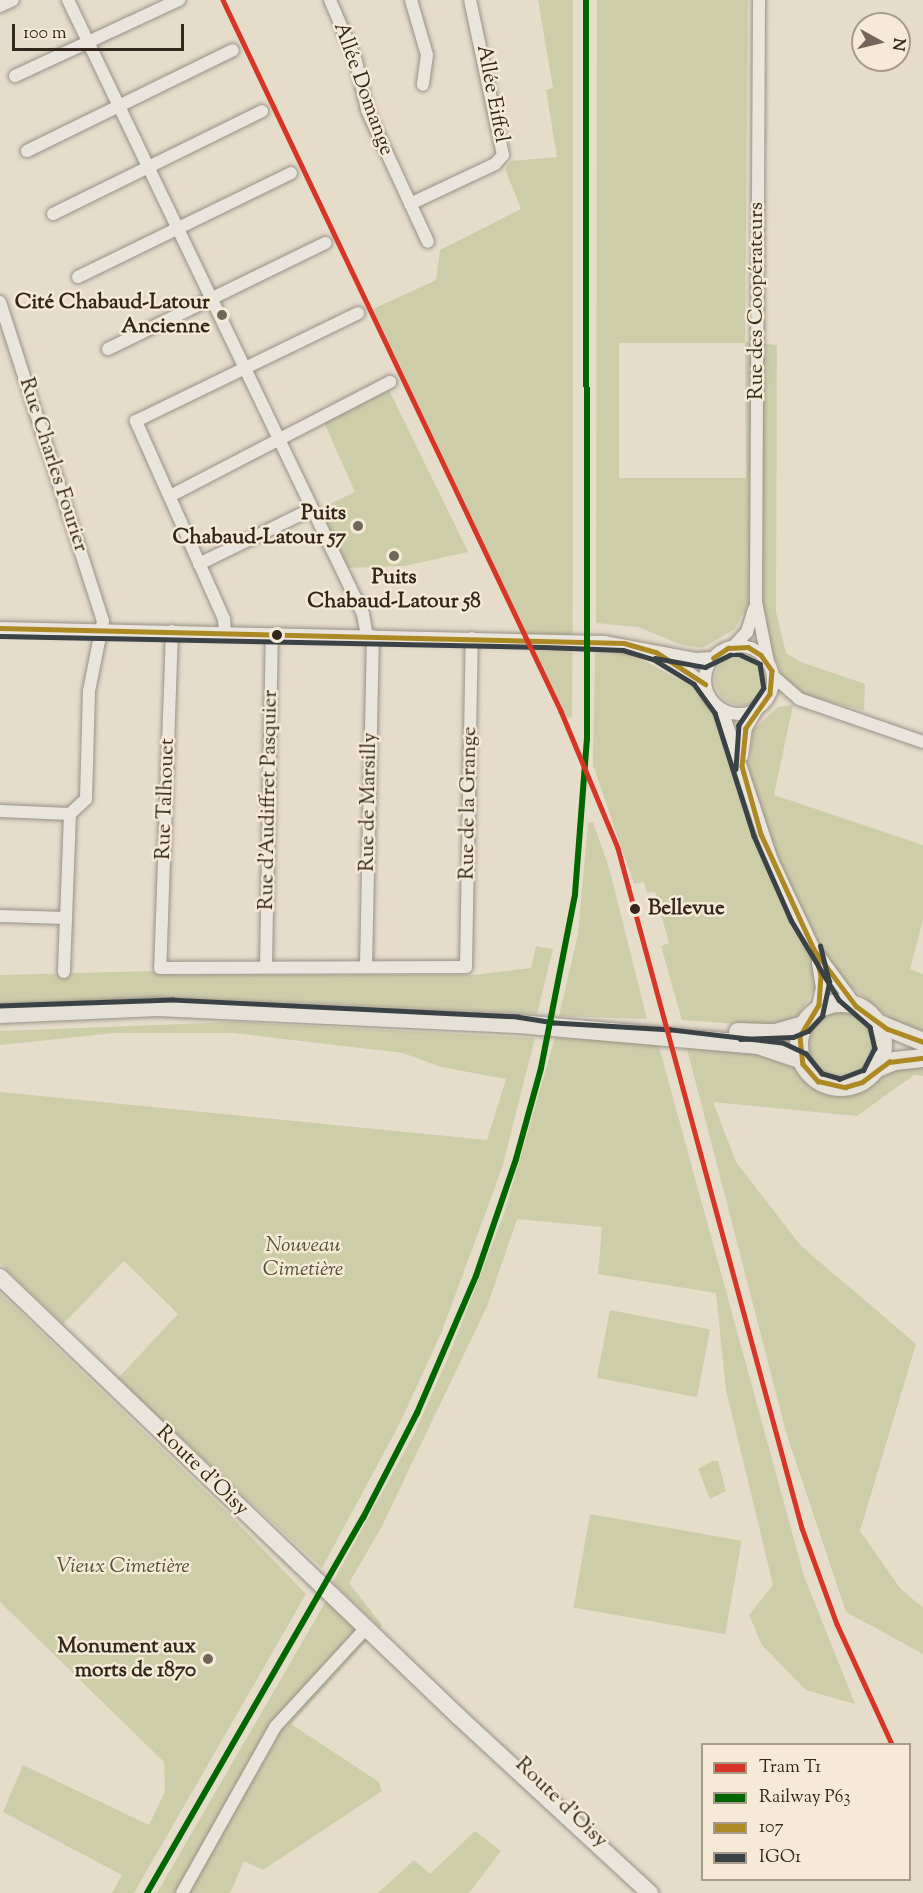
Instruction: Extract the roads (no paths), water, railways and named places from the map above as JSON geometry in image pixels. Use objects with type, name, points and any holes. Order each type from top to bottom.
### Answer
[{"type":"main road","points":[[923,1042],[877,1023],[856,1006],[838,1003],[817,1011],[804,1025],[799,1042],[802,1060],[815,1078],[835,1087],[858,1084],[875,1069],[895,1061],[923,1058]]},
{"type":"main road","points":[[0,1014],[124,1006],[518,1024],[758,1045],[802,1060]]},
{"type":"main road","points":[[0,1024],[124,1015],[243,1012]]},
{"type":"main road","points":[[518,1024],[572,1022],[761,1033],[784,1032],[804,1025]]},
{"type":"main road","points":[[875,1069],[883,1049],[877,1023]]},
{"type":"street","points":[[0,6],[13,0]]},
{"type":"street","name":"Rue de Marsilly","points":[[68,0],[365,620],[370,636],[366,967]]},
{"type":"street","points":[[15,76],[179,0]]},
{"type":"street","name":"Allée Domange","points":[[330,0],[356,61],[367,110],[428,242]]},
{"type":"street","points":[[411,0],[427,55],[423,85]]},
{"type":"street","name":"Allée Eiffel","points":[[410,204],[495,164],[503,155],[471,0]]},
{"type":"street","name":"Rue des Coopérateurs","points":[[759,0],[756,602],[768,662]]},
{"type":"street","points":[[27,150],[233,50]]},
{"type":"street","points":[[52,214],[262,111]]},
{"type":"street","points":[[78,277],[291,173]]},
{"type":"street","points":[[108,349],[325,243]]},
{"type":"street","name":"Rue Charles Fourier","points":[[0,302],[103,630]]},
{"type":"street","points":[[225,633],[224,619],[136,421],[358,313]]},
{"type":"street","points":[[170,495],[390,382]]},
{"type":"street","points":[[199,564],[312,509]]},
{"type":"street","name":"Rue des Coopérateurs","points":[[733,647],[747,632],[756,602]]},
{"type":"street","points":[[0,628],[624,643],[656,652],[713,658],[733,647],[752,649],[768,662],[773,676],[799,699],[923,742]]},
{"type":"street","points":[[64,972],[70,814],[86,799],[89,691],[103,630]]},
{"type":"street","name":"Rue Talhouet","points":[[172,631],[160,968],[266,967]]},
{"type":"street","name":"Rue d'Audiffret Pasquier","points":[[266,967],[272,634]]},
{"type":"street","name":"Rue de la Grange","points":[[366,967],[466,967],[472,638]]},
{"type":"street","points":[[656,652],[705,684]]},
{"type":"street","points":[[713,658],[705,684],[709,697],[722,710],[767,848],[814,949],[822,982],[817,1011]]},
{"type":"street","points":[[742,766],[744,734],[761,705],[773,676]]},
{"type":"street","points":[[722,710],[739,714],[761,705],[799,699]]},
{"type":"street","points":[[0,811],[70,814]]},
{"type":"street","points":[[0,916],[66,918]]},
{"type":"street","points":[[814,949],[856,1006]]},
{"type":"street","points":[[266,967],[366,967]]},
{"type":"street","name":"Route d'Oisy","points":[[0,1277],[406,1664],[474,1719],[577,1815],[650,1893]]},
{"type":"street","points":[[182,1893],[281,1719],[367,1627]]},
{"type":"tram line","name":"T1","points":[[223,0],[561,711],[618,848],[802,1528],[837,1624],[892,1743]]},
{"type":"rail line","name":"P63","points":[[147,1893],[363,1518],[417,1413],[476,1276],[516,1159],[541,1068],[575,894],[587,739],[586,0]]},
{"type":"place","name":"Cité Chabaud-Latour Ancienne","points":[[222,315]]},
{"type":"place","name":"Puits Chabaud-Latour 57","points":[[358,526]]},
{"type":"place","name":"Puits Chabaud-Latour 58","points":[[394,556]]},
{"type":"place","name":"Bellevue","points":[[635,909]]},
{"type":"place","name":"Monument aux morts de 1870","points":[[208,1659]]},
{"type":"park label","name":"Nouveau Cimetière","points":[[303,1258]]},
{"type":"park label","name":"Vieux Cimetière","points":[[123,1567]]}]
